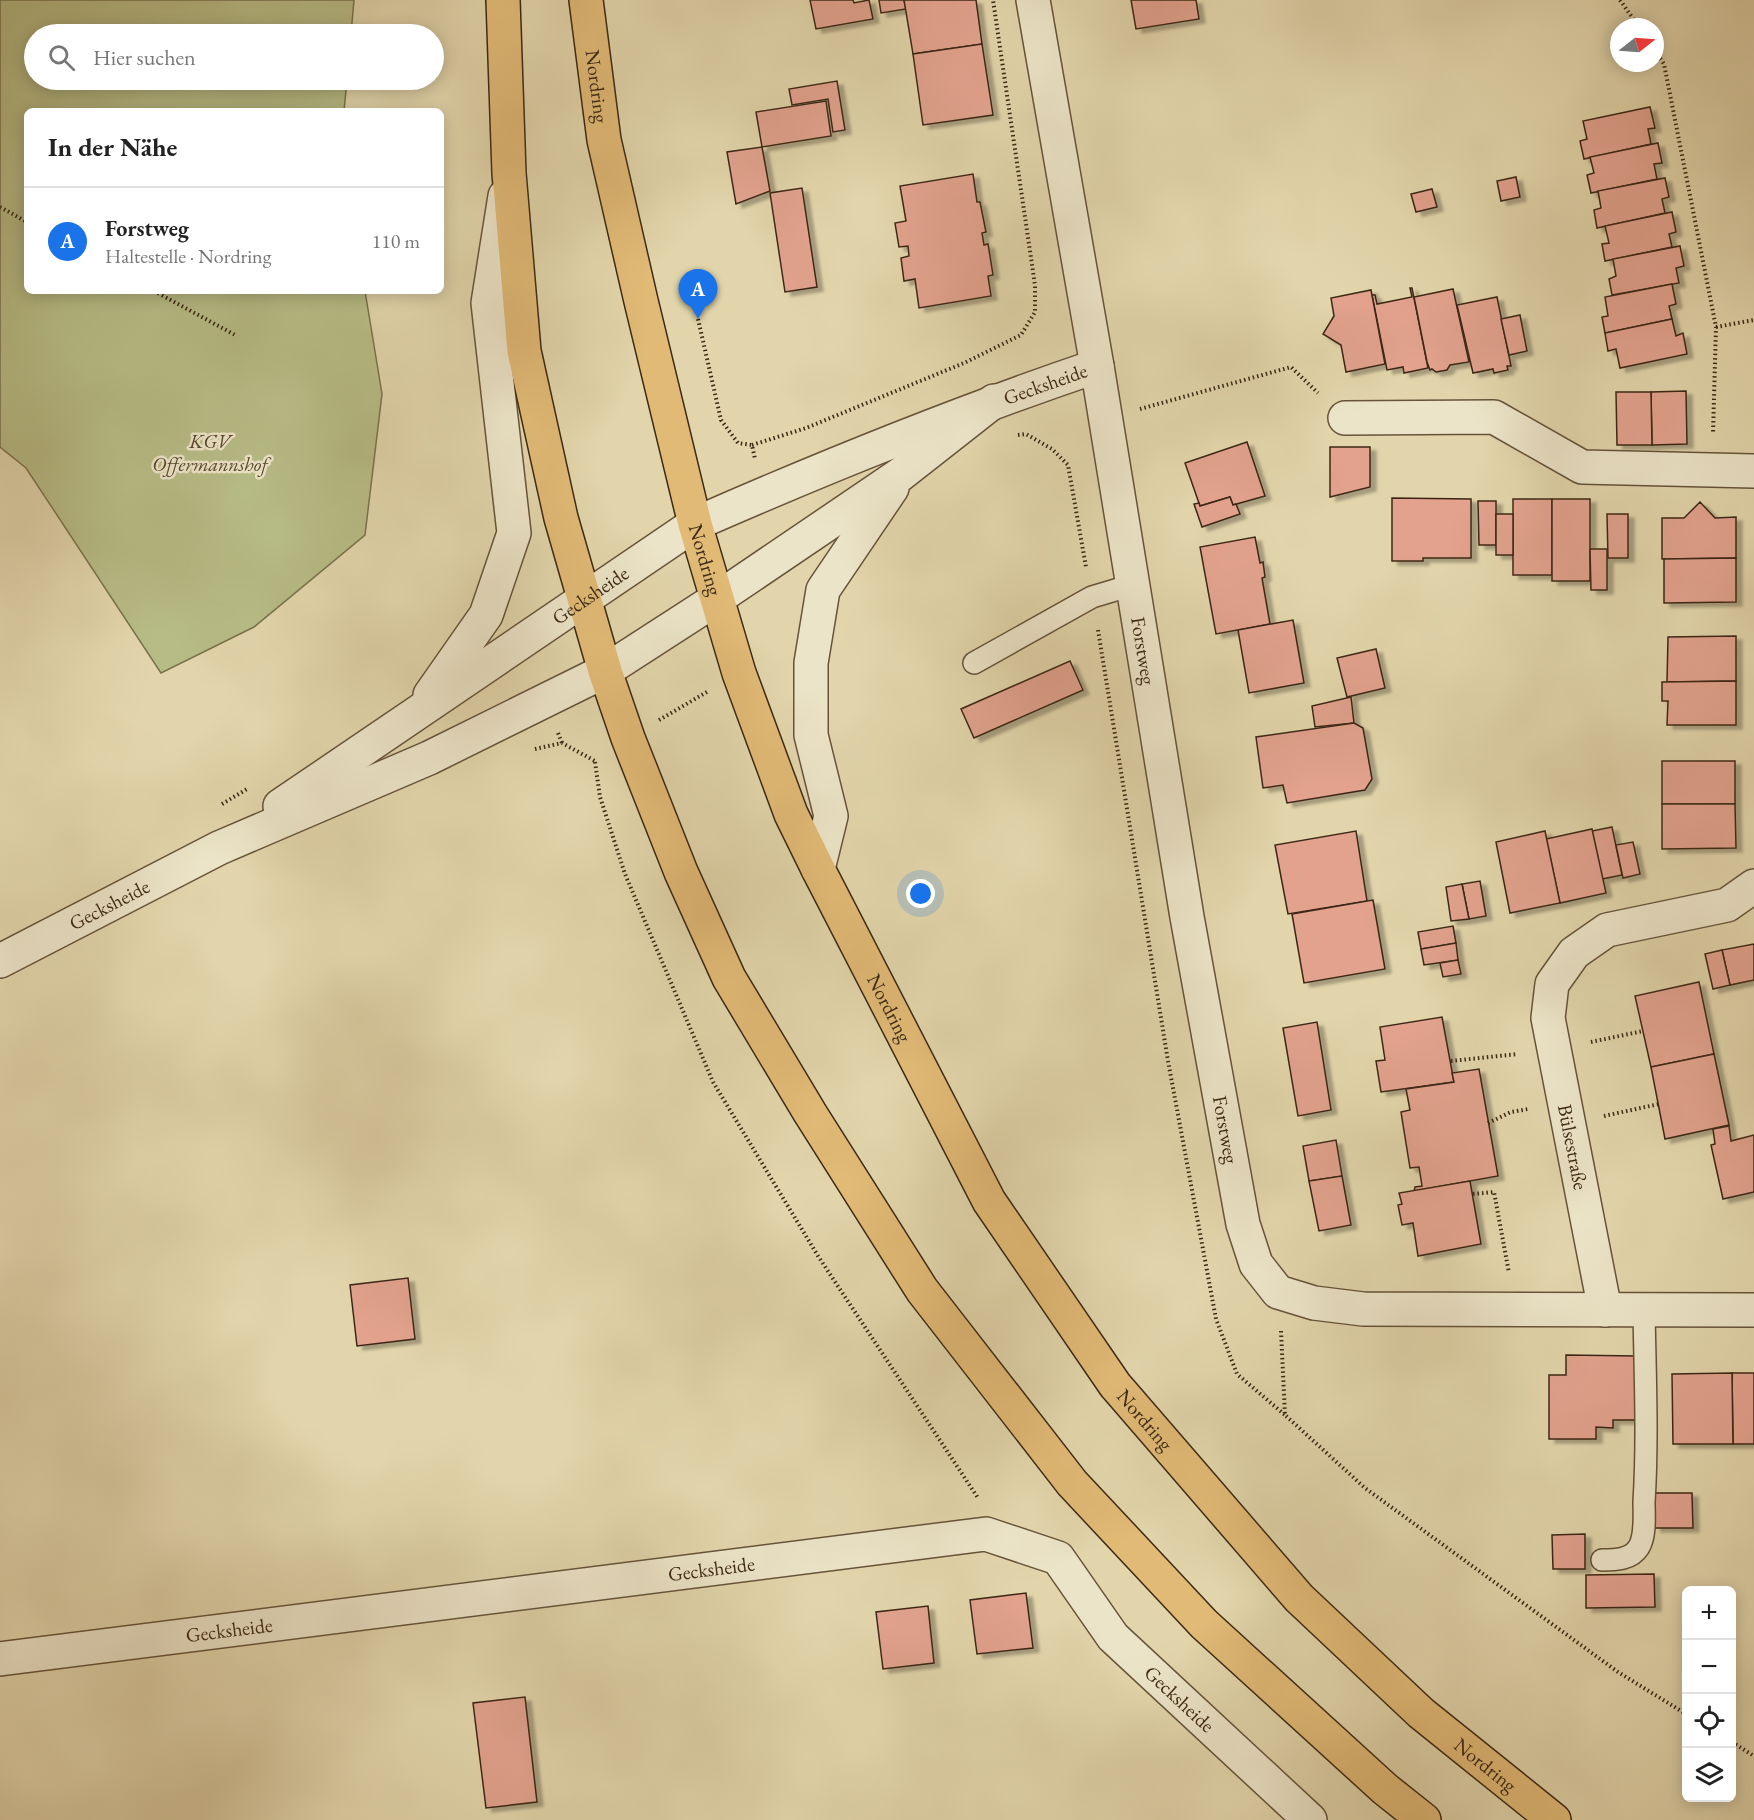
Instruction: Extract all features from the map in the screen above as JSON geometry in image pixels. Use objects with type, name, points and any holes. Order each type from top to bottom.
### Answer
[{"type":"main road","points":[[503,0],[509,173],[524,351],[561,518],[605,671],[628,738],[681,872],[729,978],[810,1113],[922,1290],[1072,1483],[1213,1631],[1385,1790],[1424,1820]]},
{"type":"main road","name":"Nordring","points":[[586,0],[604,140],[695,524],[739,673],[791,814],[989,1201],[1115,1385],[1299,1598],[1421,1713],[1554,1820]]},
{"type":"street","name":"Forstweg","points":[[1033,0],[1097,366],[1183,895],[1243,1224],[1256,1264],[1278,1292]]},
{"type":"street","points":[[419,711],[486,615],[514,533],[488,303],[509,173]]},
{"type":"street","name":"Gecksheide","points":[[219,848],[695,524],[994,401],[1097,366]]},
{"type":"street","name":"Gecksheide","points":[[0,961],[219,848],[429,758],[605,671],[718,598],[901,474],[994,401]]},
{"type":"street","points":[[1344,418],[1494,417],[1582,467],[1754,471]]},
{"type":"street","points":[[818,869],[831,816],[811,735],[811,663],[823,590],[901,474]]},
{"type":"street","name":"Bülsestraße","points":[[1605,1310],[1548,1018],[1552,984],[1574,953],[1607,930],[1727,905],[1754,885]]},
{"type":"street","points":[[1278,1292],[1314,1303],[1363,1309],[1754,1310]]},
{"type":"street","name":"Gecksheide","points":[[0,1659],[986,1534],[1058,1558],[1113,1637],[1310,1820]]},
{"type":"lane","points":[[974,663],[1092,597],[1132,585]]},
{"type":"lane","points":[[1602,1560],[1631,1556],[1639,1547],[1643,1532],[1646,1469],[1644,1310]]},
{"type":"path","points":[[752,445],[806,428],[973,359],[1021,335],[1035,312],[1035,285],[993,0]]},
{"type":"path","points":[[1620,0],[1633,18]]},
{"type":"path","points":[[1664,64],[1716,327],[1712,471]]},
{"type":"path","points":[[0,207],[24,220]]},
{"type":"path","points":[[160,294],[237,336]]},
{"type":"path","points":[[1716,327],[1754,320]]},
{"type":"path","points":[[1105,419],[1291,367],[1344,418]]},
{"type":"path","points":[[1016,435],[1026,434],[1052,449],[1068,465],[1092,597],[1166,1050],[1216,1319],[1237,1374],[1365,1488],[1618,1672],[1682,1712]]},
{"type":"path","points":[[739,673],[628,738],[595,761],[600,797],[625,874],[713,1082],[818,1256],[975,1492],[1002,1540]]},
{"type":"path","points":[[1488,1123],[1511,1112],[1566,1114],[1659,1104]]},
{"type":"path","points":[[1473,1194],[1494,1192],[1516,1310]]},
{"type":"path","points":[[1278,1292],[1285,1415]]},
{"type":"path","points":[[1736,1745],[1754,1756]]},
{"type":"green space","name":"KGV Offermannshof","points":[[0,0],[354,0],[352,24],[24,24],[24,90],[346,90],[344,108],[24,108],[24,294],[365,294],[382,394],[365,535],[254,627],[161,673],[26,468],[0,447]]},
{"type":"building","points":[[810,0],[853,0],[854,3],[869,0],[873,19],[816,29]]},
{"type":"building","points":[[879,0],[904,0],[906,9],[881,13]]},
{"type":"building","points":[[904,0],[976,0],[982,44],[913,54]]},
{"type":"building","points":[[1131,0],[1196,0],[1199,19],[1136,29]]},
{"type":"building","points":[[982,44],[993,115],[923,125],[913,54]]},
{"type":"building","points":[[837,81],[845,130],[833,132],[828,99],[792,105],[789,89]]},
{"type":"building","points":[[826,101],[831,136],[762,147],[756,112]]},
{"type":"building","points":[[1650,107],[1655,128],[1648,129],[1651,144],[1584,159],[1580,141],[1587,139],[1583,121]]},
{"type":"building","points":[[1658,143],[1662,163],[1654,164],[1657,179],[1591,193],[1587,175],[1594,173],[1590,157]]},
{"type":"building","points":[[762,147],[770,191],[736,204],[727,152]]},
{"type":"building","points":[[973,174],[977,202],[980,202],[986,232],[982,233],[984,245],[988,244],[993,275],[988,276],[991,296],[919,308],[915,279],[904,281],[901,258],[909,256],[908,246],[899,247],[895,223],[906,221],[900,186]]},
{"type":"building","points":[[1516,177],[1520,197],[1501,201],[1497,181]]},
{"type":"building","points":[[1665,178],[1669,197],[1662,199],[1665,213],[1597,228],[1594,210],[1601,208],[1598,191]]},
{"type":"building","points":[[802,188],[817,287],[785,292],[770,193]]},
{"type":"building","points":[[1432,189],[1437,207],[1416,212],[1411,194]]},
{"type":"building","points":[[1672,212],[1676,232],[1669,234],[1672,247],[1605,261],[1602,244],[1609,243],[1605,226]]},
{"type":"building","points":[[1680,246],[1684,266],[1676,268],[1679,283],[1612,295],[1609,279],[1616,276],[1613,259]]},
{"type":"building","points":[[1672,284],[1676,304],[1669,306],[1672,319],[1605,333],[1602,317],[1608,316],[1605,297]]},
{"type":"building","points":[[1410,288],[1412,288],[1428,368],[1404,373],[1403,367],[1387,370],[1372,295],[1375,295],[1377,304],[1412,297]]},
{"type":"building","points":[[1453,289],[1469,362],[1450,365],[1447,370],[1436,372],[1430,370],[1427,362],[1414,297]]},
{"type":"building","points":[[1371,290],[1385,364],[1346,372],[1341,345],[1323,334],[1334,316],[1331,298]]},
{"type":"building","points":[[1497,297],[1511,366],[1507,366],[1508,370],[1494,373],[1493,369],[1473,373],[1457,305]]},
{"type":"building","points":[[1520,315],[1527,351],[1509,355],[1501,319]]},
{"type":"building","points":[[1672,319],[1676,336],[1683,333],[1687,354],[1620,368],[1616,349],[1608,351],[1605,333]]},
{"type":"building","points":[[1686,391],[1687,444],[1652,445],[1651,392]]},
{"type":"building","points":[[1616,392],[1651,392],[1652,445],[1617,445]]},
{"type":"building","points":[[1247,442],[1265,496],[1233,505],[1230,497],[1200,506],[1185,463]]},
{"type":"building","points":[[1330,447],[1370,447],[1370,487],[1330,497]]},
{"type":"building","points":[[1230,497],[1240,514],[1202,527],[1194,504],[1199,503],[1200,506]]},
{"type":"building","points":[[1392,498],[1471,499],[1471,558],[1423,558],[1423,561],[1392,561]]},
{"type":"building","points":[[1513,499],[1552,499],[1552,575],[1513,575]]},
{"type":"building","points":[[1552,499],[1590,499],[1590,581],[1552,581]]},
{"type":"building","points":[[1478,501],[1496,501],[1496,545],[1479,545]]},
{"type":"building","points":[[1700,502],[1715,518],[1736,517],[1736,558],[1662,559],[1662,518],[1684,518]]},
{"type":"building","points":[[1496,514],[1513,514],[1513,555],[1496,555]]},
{"type":"building","points":[[1607,514],[1628,514],[1628,558],[1608,558]]},
{"type":"building","points":[[1255,537],[1260,563],[1263,562],[1265,577],[1262,578],[1270,624],[1216,634],[1200,547]]},
{"type":"building","points":[[1590,549],[1607,549],[1607,590],[1591,590]]},
{"type":"building","points":[[1736,558],[1736,602],[1664,603],[1664,559]]},
{"type":"building","points":[[1293,620],[1304,683],[1249,693],[1238,630]]},
{"type":"building","points":[[1736,636],[1736,681],[1667,682],[1668,637]]},
{"type":"building","points":[[1376,649],[1385,688],[1347,697],[1337,658]]},
{"type":"building","points":[[1070,661],[1083,690],[974,738],[961,709]]},
{"type":"building","points":[[1736,681],[1736,725],[1667,725],[1668,701],[1662,701],[1662,682]]},
{"type":"building","points":[[1351,697],[1354,723],[1315,727],[1312,706]]},
{"type":"building","points":[[1354,723],[1363,728],[1372,779],[1365,790],[1287,803],[1283,785],[1263,788],[1256,737]]},
{"type":"building","points":[[1662,761],[1735,761],[1735,804],[1662,804]]},
{"type":"building","points":[[1662,804],[1735,804],[1736,848],[1662,849]]},
{"type":"building","points":[[1612,827],[1622,875],[1602,879],[1592,831]]},
{"type":"building","points":[[1592,829],[1606,893],[1560,903],[1546,839]]},
{"type":"building","points":[[1356,831],[1367,901],[1288,914],[1275,845]]},
{"type":"building","points":[[1545,831],[1560,903],[1510,913],[1496,842]]},
{"type":"building","points":[[1633,842],[1640,874],[1623,878],[1616,845]]},
{"type":"building","points":[[1480,881],[1486,916],[1469,919],[1462,884]]},
{"type":"building","points":[[1462,884],[1469,919],[1451,921],[1446,887]]},
{"type":"building","points":[[1373,900],[1385,969],[1304,983],[1292,914]]},
{"type":"building","points":[[1453,926],[1456,943],[1421,949],[1418,932]]},
{"type":"building","points":[[1456,943],[1458,960],[1424,965],[1421,949]]},
{"type":"building","points":[[1754,944],[1754,980],[1730,985],[1722,950]]},
{"type":"building","points":[[1722,950],[1730,985],[1713,989],[1705,954]]},
{"type":"building","points":[[1458,960],[1461,974],[1443,977],[1440,963]]},
{"type":"building","points":[[1699,982],[1714,1054],[1651,1067],[1635,996]]},
{"type":"building","points":[[1442,1017],[1454,1082],[1381,1092],[1376,1061],[1385,1060],[1380,1027]]},
{"type":"building","points":[[1317,1022],[1331,1110],[1298,1116],[1283,1028]]},
{"type":"building","points":[[1714,1054],[1729,1125],[1665,1139],[1651,1067]]},
{"type":"building","points":[[1479,1069],[1498,1176],[1414,1191],[1415,1187],[1422,1186],[1419,1167],[1410,1168],[1401,1112],[1410,1110],[1406,1089],[1454,1082],[1452,1073]]},
{"type":"building","points":[[1729,1126],[1731,1141],[1754,1135],[1754,1192],[1723,1199],[1711,1145],[1715,1144],[1713,1129]]},
{"type":"building","points":[[1336,1140],[1342,1176],[1309,1181],[1303,1146]]},
{"type":"building","points":[[1342,1176],[1351,1225],[1319,1231],[1309,1181]]},
{"type":"building","points":[[1470,1181],[1481,1244],[1418,1256],[1413,1223],[1402,1225],[1398,1205],[1402,1204],[1399,1193]]},
{"type":"building","points":[[408,1278],[415,1339],[357,1346],[350,1285]]},
{"type":"building","points":[[1566,1355],[1637,1356],[1637,1420],[1613,1420],[1613,1428],[1596,1427],[1596,1439],[1549,1439],[1549,1375],[1566,1375]]},
{"type":"building","points":[[1732,1373],[1754,1373],[1754,1444],[1733,1444]]},
{"type":"building","points":[[1732,1373],[1733,1444],[1673,1444],[1672,1374]]},
{"type":"building","points":[[1655,1493],[1692,1493],[1693,1528],[1655,1528]]},
{"type":"building","points":[[1585,1534],[1585,1569],[1553,1569],[1552,1535]]},
{"type":"building","points":[[1654,1574],[1655,1607],[1586,1608],[1586,1575]]},
{"type":"building","points":[[1026,1593],[1033,1648],[977,1654],[970,1600]]},
{"type":"building","points":[[928,1606],[934,1663],[883,1669],[876,1612]]},
{"type":"building","points":[[525,1697],[537,1802],[486,1808],[473,1703]]},
{"type":"place","name":"Forstweg","points":[[698,319]]}]
